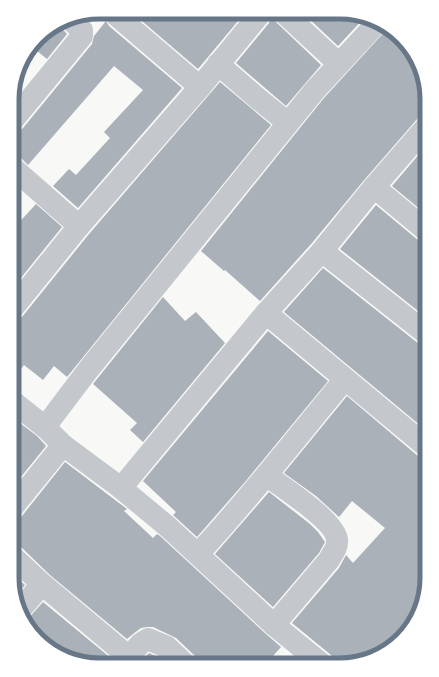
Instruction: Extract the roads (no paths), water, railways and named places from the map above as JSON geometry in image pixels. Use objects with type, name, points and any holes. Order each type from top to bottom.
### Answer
[{"type":"street","points":[[121,19],[200,87]]},
{"type":"street","points":[[19,300],[79,226],[200,87],[256,19]]},
{"type":"street","points":[[290,19],[339,64]]},
{"type":"street","points":[[19,113],[82,36],[82,30],[74,23]]},
{"type":"street","points":[[45,427],[92,364],[315,90],[374,27]]},
{"type":"street","points":[[218,64],[288,123]]},
{"type":"street","points":[[121,488],[266,313],[322,251],[374,187],[420,134]]},
{"type":"street","points":[[19,173],[79,226]]},
{"type":"street","points":[[374,187],[420,225]]},
{"type":"street","points":[[322,251],[420,328]]},
{"type":"street","points":[[266,313],[420,441]]},
{"type":"street","points":[[198,554],[267,476],[345,379]]},
{"type":"street","points":[[19,407],[45,427],[63,444],[121,488],[198,554],[274,625],[314,658]]},
{"type":"street","points":[[19,499],[63,444]]},
{"type":"street","points":[[267,476],[324,520],[333,531],[337,540],[336,549],[329,560],[274,625]]},
{"type":"street","points":[[19,563],[124,658]]},
{"type":"street","points":[[24,606],[42,584]]},
{"type":"street","points":[[128,658],[140,644],[148,639],[167,647],[179,658]]}]
